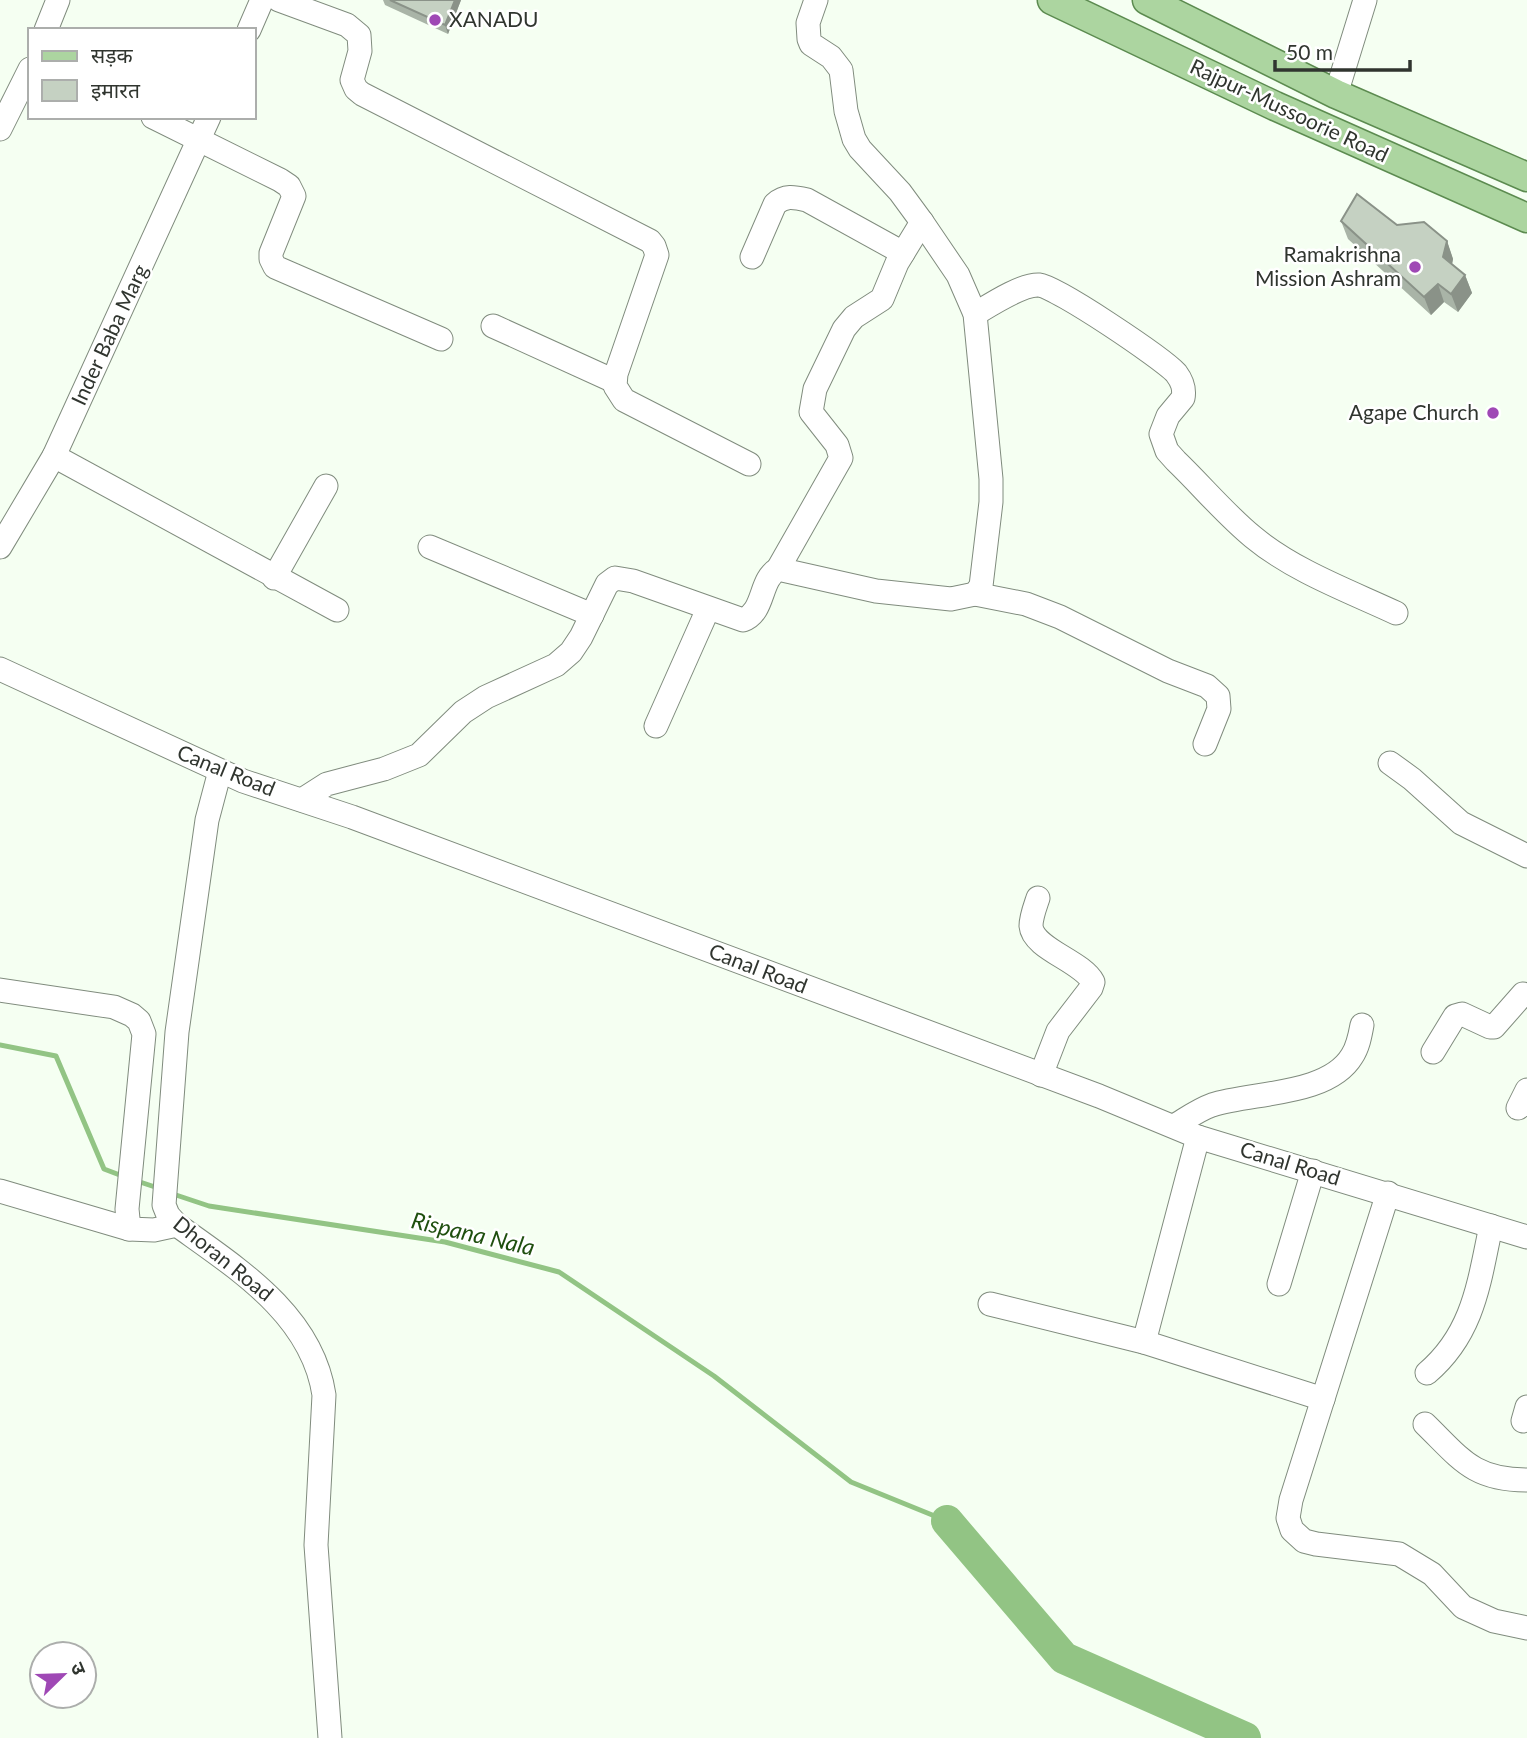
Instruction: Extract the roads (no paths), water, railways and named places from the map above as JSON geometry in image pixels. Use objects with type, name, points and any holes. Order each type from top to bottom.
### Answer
[{"type":"main road","name":"Rajpur-Mussoorie Road","points":[[1052,0],[1275,106],[1527,218]]},
{"type":"main road","name":"Rajpur-Mussoorie Road","points":[[1147,0],[1336,94],[1527,177]]},
{"type":"street","points":[[47,28],[58,0]]},
{"type":"street","points":[[249,28],[262,0]]},
{"type":"street","points":[[279,0],[347,25],[359,35],[360,51],[352,80],[362,94],[638,234],[654,246],[657,255],[614,380],[618,394],[624,400],[749,464]]},
{"type":"street","points":[[816,0],[808,23],[809,38],[811,44],[831,57],[841,70],[846,111],[854,139],[922,222],[958,275],[975,314],[990,458],[991,502],[983,579],[975,594]]},
{"type":"street","points":[[1336,94],[1366,0]]},
{"type":"street","points":[[0,129],[28,73]]},
{"type":"street","points":[[157,119],[280,180],[292,191],[294,196],[271,253],[275,267],[441,340]]},
{"type":"street","name":"Inder Baba Marg","points":[[0,547],[54,456],[208,119]]},
{"type":"street","points":[[752,257],[775,204],[780,199],[790,197],[807,200],[903,253]]},
{"type":"street","points":[[302,800],[327,784],[384,769],[419,755],[463,712],[485,697],[556,665],[571,652],[607,584],[615,578],[633,580],[736,619],[747,619],[754,613],[772,573],[778,569],[841,458],[836,445],[811,412],[815,389],[844,329],[853,317],[882,299],[903,253],[922,222]]},
{"type":"street","points":[[975,314],[1024,289],[1043,286],[1069,299],[1155,354],[1183,384],[1183,398],[1168,416],[1161,434],[1167,451],[1176,461],[1253,537],[1268,548],[1310,572],[1396,613]]},
{"type":"street","points":[[494,326],[614,380]]},
{"type":"street","points":[[54,456],[337,610]]},
{"type":"street","points":[[274,578],[326,486]]},
{"type":"street","points":[[430,547],[592,615]]},
{"type":"street","points":[[778,569],[876,591],[951,599],[975,594],[1026,604],[1059,617],[1168,671],[1207,686],[1218,696],[1219,709],[1205,744]]},
{"type":"street","points":[[656,726],[708,609]]},
{"type":"street","name":"Canal Road","points":[[0,669],[243,781],[352,817],[1041,1075],[1198,1137],[1527,1237]]},
{"type":"street","points":[[1390,763],[1461,823],[1527,856]]},
{"type":"street","name":"Dhoran Road","points":[[220,771],[207,820],[177,1032],[164,1205],[177,1225],[245,1274],[276,1303],[313,1354],[321,1375],[324,1395],[316,1545],[330,1738]]},
{"type":"street","points":[[1038,898],[1031,923],[1035,937],[1085,972],[1093,982],[1058,1031],[1041,1075]]},
{"type":"street","points":[[0,990],[114,1007],[139,1021],[144,1034],[128,1219]]},
{"type":"street","points":[[1433,1052],[1455,1016],[1461,1014],[1494,1027],[1526,991]]},
{"type":"street","points":[[1174,1126],[1209,1106],[1313,1084],[1334,1074],[1352,1057],[1362,1025]]},
{"type":"street","points":[[1144,1342],[1198,1137]]},
{"type":"street","points":[[1279,1284],[1313,1171]]},
{"type":"street","points":[[0,1191],[128,1219],[154,1230],[177,1225]]},
{"type":"street","points":[[1388,1193],[1291,1500],[1288,1518],[1292,1530],[1304,1541],[1316,1545],[1399,1554],[1432,1574],[1463,1608],[1494,1620],[1527,1628]]},
{"type":"street","points":[[1427,1373],[1441,1361],[1468,1321],[1477,1294],[1491,1226]]},
{"type":"street","points":[[990,1304],[1144,1342],[1323,1399]]},
{"type":"street","points":[[1425,1424],[1475,1470],[1488,1476],[1527,1480]]},
{"type":"waterway","name":"Rispana Nala","points":[[0,1045],[56,1056],[104,1169],[125,1177]]},
{"type":"waterway","name":"Rispana Nala","points":[[137,1181],[158,1188]]},
{"type":"waterway","name":"Rispana Nala","points":[[170,1193],[209,1206],[445,1242],[559,1272],[714,1376],[851,1482],[947,1521]]},
{"type":"waterway","points":[[947,1521],[1064,1658],[1245,1738]]},
{"type":"place","name":"XANADU","points":[[435,20]]},
{"type":"place","name":"Ramakrishna Mission Ashram","points":[[1415,267]]},
{"type":"place","name":"Agape Church","points":[[1493,413]]}]
